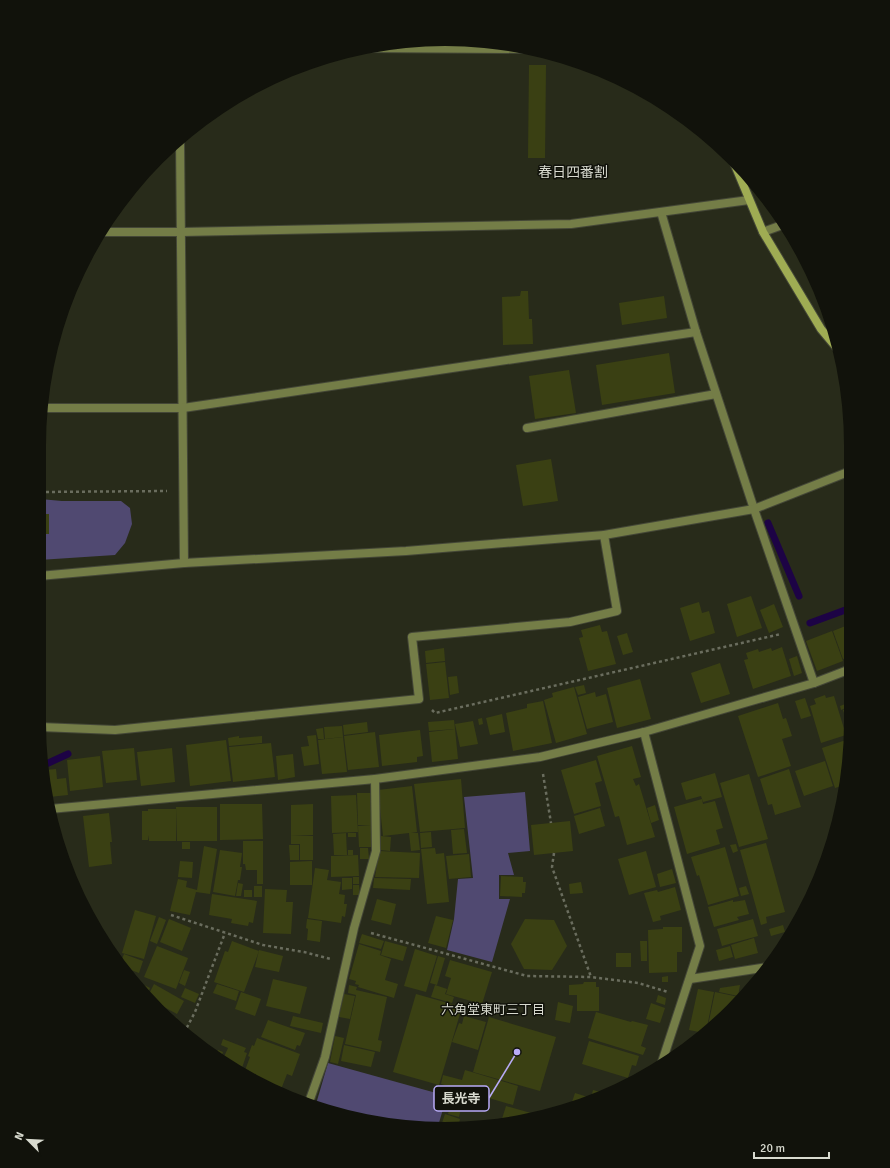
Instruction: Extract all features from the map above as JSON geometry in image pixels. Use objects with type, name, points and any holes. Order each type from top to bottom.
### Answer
[{"type":"street","points":[[403,48],[494,49]]},
{"type":"street","points":[[180,147],[184,563]]},
{"type":"street","points":[[739,176],[763,232],[821,329],[829,339]]},
{"type":"street","points":[[107,232],[181,232],[571,224],[749,200]]},
{"type":"street","points":[[661,212],[696,332],[716,394],[754,510],[814,683]]},
{"type":"street","points":[[763,232],[779,226]]},
{"type":"street","points":[[48,408],[183,408],[696,332]]},
{"type":"street","points":[[527,428],[716,394]]},
{"type":"street","points":[[46,575],[184,563],[406,552],[604,535],[754,510],[844,474]]},
{"type":"street","points":[[46,727],[116,730],[419,699],[412,637],[570,622],[617,611],[604,535]]},
{"type":"street","points":[[56,808],[375,779],[540,757],[644,732],[814,683],[844,672]]},
{"type":"street","points":[[644,732],[700,946],[664,1057]]},
{"type":"street","points":[[310,1099],[325,1057],[354,928],[376,851],[375,779]]},
{"type":"street","points":[[690,979],[760,968]]},
{"type":"path","points":[[46,492],[184,491]]},
{"type":"path","points":[[419,699],[435,713],[796,631]]},
{"type":"path","points":[[540,757],[551,823]]},
{"type":"path","points":[[554,853],[552,867],[590,976]]},
{"type":"path","points":[[171,915],[262,945],[304,952],[346,963]]},
{"type":"path","points":[[354,928],[527,976],[590,976],[638,983],[684,997]]},
{"type":"path","points":[[187,1027],[195,1012],[226,933]]},
{"type":"shaded area","points":[[46,500],[121,501],[130,508],[132,524],[125,543],[115,555],[46,560]]},
{"type":"shaded area","points":[[525,792],[530,851],[508,853],[514,875],[499,875],[499,899],[510,899],[492,962],[447,950],[454,919],[458,879],[473,878],[464,797]]},
{"type":"shaded area","points":[[328,1063],[447,1096],[439,1122],[393,1119],[317,1101]]},
{"type":"building","points":[[529,65],[546,65],[545,158],[528,158]]},
{"type":"building","points":[[521,291],[528,291],[529,319],[532,319],[533,344],[503,345],[502,297],[520,296]]},
{"type":"building","points":[[664,296],[667,318],[622,325],[619,303]]},
{"type":"building","points":[[669,353],[675,393],[602,405],[596,365]]},
{"type":"building","points":[[569,370],[576,413],[535,419],[529,376]]},
{"type":"building","points":[[551,459],[558,501],[523,506],[516,465]]},
{"type":"building","points":[[46,514],[49,514],[49,534],[46,534]]},
{"type":"building","points":[[751,596],[762,628],[737,637],[727,604]]},
{"type":"building","points":[[699,602],[702,613],[709,611],[715,633],[690,641],[680,608]]},
{"type":"building","points":[[774,604],[783,627],[769,633],[760,610]]},
{"type":"building","points":[[600,625],[602,632],[607,631],[616,664],[588,671],[579,638],[583,637],[581,630]]},
{"type":"building","points":[[844,627],[844,659],[843,659],[833,631]]},
{"type":"building","points":[[832,631],[843,661],[817,671],[806,641]]},
{"type":"building","points":[[627,633],[633,652],[623,655],[617,636]]},
{"type":"building","points":[[782,647],[791,676],[753,689],[744,660],[748,659],[746,653],[758,649],[759,652],[771,648],[772,651]]},
{"type":"building","points":[[444,648],[445,661],[426,663],[425,651]]},
{"type":"building","points":[[797,656],[802,673],[794,676],[789,659]]},
{"type":"building","points":[[445,662],[449,698],[430,700],[426,664]]},
{"type":"building","points":[[720,663],[730,694],[701,703],[691,673]]},
{"type":"building","points":[[457,676],[459,693],[450,695],[448,677]]},
{"type":"building","points":[[640,679],[651,719],[617,728],[607,688]]},
{"type":"building","points":[[584,685],[586,693],[578,695],[575,687]]},
{"type":"building","points":[[574,687],[587,734],[556,743],[544,700],[553,697],[552,693]]},
{"type":"building","points":[[595,692],[596,697],[606,694],[613,722],[587,729],[578,697]]},
{"type":"building","points":[[825,695],[826,698],[834,696],[844,728],[844,736],[821,743],[810,706],[816,704],[814,699]]},
{"type":"building","points":[[805,698],[811,716],[801,719],[795,701]]},
{"type":"building","points":[[543,701],[552,743],[513,751],[506,713],[527,708],[527,704]]},
{"type":"building","points":[[778,703],[783,719],[786,718],[792,736],[782,739],[791,766],[758,777],[738,716]]},
{"type":"building","points":[[844,704],[844,709],[841,710],[840,706]]},
{"type":"building","points":[[502,714],[505,732],[490,735],[486,718]]},
{"type":"building","points":[[482,718],[483,724],[479,725],[478,719]]},
{"type":"building","points":[[454,720],[455,729],[429,731],[428,722]]},
{"type":"building","points":[[473,721],[478,744],[460,747],[455,724]]},
{"type":"building","points":[[367,722],[368,732],[344,735],[343,725]]},
{"type":"building","points":[[342,726],[343,737],[325,739],[324,727]]},
{"type":"building","points":[[323,728],[324,739],[318,739],[316,729]]},
{"type":"building","points":[[455,729],[458,759],[432,762],[429,732]]},
{"type":"building","points":[[420,730],[423,756],[417,757],[417,762],[382,766],[379,735]]},
{"type":"building","points":[[375,732],[379,767],[348,770],[344,736]]},
{"type":"building","points":[[316,735],[319,764],[304,766],[301,747],[309,746],[307,736]]},
{"type":"building","points":[[239,736],[239,738],[262,736],[262,743],[229,746],[228,738]]},
{"type":"building","points":[[343,737],[347,772],[322,774],[318,740]]},
{"type":"building","points":[[226,740],[231,781],[190,786],[186,745]]},
{"type":"building","points":[[843,741],[839,787],[835,788],[822,748]]},
{"type":"building","points":[[271,743],[275,777],[233,782],[229,747]]},
{"type":"building","points":[[632,746],[641,777],[633,779],[636,786],[639,784],[655,837],[627,845],[619,816],[615,817],[597,756]]},
{"type":"building","points":[[134,748],[137,780],[106,783],[102,751]]},
{"type":"building","points":[[172,748],[175,782],[141,786],[137,752]]},
{"type":"building","points":[[293,754],[295,777],[278,780],[276,756]]},
{"type":"building","points":[[100,756],[103,787],[70,791],[67,760]]},
{"type":"building","points":[[596,760],[602,781],[595,783],[601,806],[574,814],[561,770]]},
{"type":"building","points":[[825,761],[833,786],[804,796],[795,771]]},
{"type":"building","points":[[56,769],[57,779],[66,778],[68,795],[53,797],[49,770]]},
{"type":"building","points":[[789,769],[801,807],[775,815],[772,804],[768,805],[760,779]]},
{"type":"building","points":[[715,773],[722,797],[703,802],[701,796],[686,800],[681,783]]},
{"type":"building","points":[[749,774],[768,839],[739,847],[720,783]]},
{"type":"building","points":[[461,779],[465,828],[420,832],[414,784]]},
{"type":"building","points":[[412,786],[417,832],[411,833],[418,833],[420,850],[411,851],[409,833],[383,836],[378,790]]},
{"type":"building","points":[[357,793],[372,793],[373,825],[358,825]]},
{"type":"building","points":[[356,795],[358,832],[332,833],[331,796]]},
{"type":"building","points":[[702,799],[703,804],[715,801],[723,828],[716,830],[720,844],[687,854],[674,807]]},
{"type":"building","points":[[220,804],[262,804],[263,839],[220,840]]},
{"type":"building","points":[[313,804],[313,835],[291,836],[291,805]]},
{"type":"building","points":[[655,805],[659,820],[651,823],[647,808]]},
{"type":"building","points":[[176,807],[217,807],[217,841],[177,841]]},
{"type":"building","points":[[600,808],[605,826],[579,834],[574,816]]},
{"type":"building","points":[[148,809],[176,809],[176,841],[149,841],[149,835],[148,840],[142,840],[142,811],[148,811]]},
{"type":"building","points":[[109,813],[112,842],[110,842],[112,864],[89,867],[83,816]]},
{"type":"building","points":[[570,821],[573,851],[534,855],[531,825]]},
{"type":"building","points":[[371,825],[371,847],[359,847],[358,826]]},
{"type":"building","points":[[464,829],[467,853],[453,854],[451,830]]},
{"type":"building","points":[[431,832],[432,847],[421,848],[420,833]]},
{"type":"building","points":[[346,833],[347,855],[334,855],[333,834]]},
{"type":"building","points":[[348,833],[356,833],[356,837],[348,837]]},
{"type":"building","points":[[291,836],[313,836],[313,860],[300,860],[300,844],[291,844]]},
{"type":"building","points":[[381,836],[391,837],[390,851],[380,850]]},
{"type":"building","points":[[243,841],[263,841],[263,884],[257,884],[257,870],[246,870],[245,864],[243,864]]},
{"type":"building","points":[[182,842],[190,842],[190,849],[182,849]]},
{"type":"building","points":[[766,843],[785,912],[766,917],[767,923],[761,925],[740,850]]},
{"type":"building","points":[[736,844],[738,851],[733,853],[730,845]]},
{"type":"building","points":[[289,845],[299,845],[299,860],[290,860]]},
{"type":"building","points":[[204,846],[217,849],[210,894],[196,892],[190,915],[170,911],[178,879],[187,881],[186,887],[197,890]]},
{"type":"building","points":[[725,847],[739,896],[708,905],[699,875],[697,876],[691,857]]},
{"type":"building","points":[[360,848],[368,848],[369,859],[360,859]]},
{"type":"building","points":[[435,848],[436,854],[444,853],[449,902],[427,904],[421,849]]},
{"type":"building","points":[[220,850],[242,853],[240,880],[238,880],[235,896],[213,892]]},
{"type":"building","points":[[348,850],[353,850],[353,855],[348,855]]},
{"type":"building","points":[[379,851],[420,853],[419,878],[375,877]]},
{"type":"building","points":[[646,851],[656,887],[629,895],[618,859]]},
{"type":"building","points":[[469,854],[471,877],[449,879],[446,856]]},
{"type":"building","points":[[358,855],[359,876],[331,877],[331,856]]},
{"type":"building","points":[[180,861],[193,862],[192,878],[178,877]]},
{"type":"building","points":[[312,861],[312,885],[290,885],[290,862]]},
{"type":"building","points":[[315,868],[329,870],[327,880],[341,882],[339,894],[345,895],[344,904],[347,904],[345,917],[342,916],[341,923],[308,918]]},
{"type":"building","points":[[672,869],[676,883],[660,887],[657,874]]},
{"type":"building","points":[[501,876],[523,877],[523,882],[526,882],[525,893],[522,893],[522,897],[500,896]]},
{"type":"building","points":[[353,877],[359,877],[359,884],[353,884]]},
{"type":"building","points":[[342,878],[352,878],[352,889],[342,890]]},
{"type":"building","points":[[374,878],[411,879],[410,890],[373,888]]},
{"type":"building","points":[[581,882],[583,893],[570,894],[569,884]]},
{"type":"building","points":[[238,883],[243,884],[241,896],[236,896]]},
{"type":"building","points":[[353,885],[359,885],[360,895],[353,895]]},
{"type":"building","points":[[254,886],[262,886],[262,897],[254,897]]},
{"type":"building","points":[[746,886],[749,894],[741,896],[739,888]]},
{"type":"building","points":[[675,887],[681,910],[660,916],[661,920],[653,922],[644,893],[657,890],[658,892]]},
{"type":"building","points":[[265,889],[287,890],[286,902],[293,902],[291,934],[263,933]]},
{"type":"building","points":[[244,890],[252,890],[252,897],[244,897]]},
{"type":"building","points":[[212,894],[257,901],[253,923],[249,922],[248,926],[231,923],[232,919],[209,915]]},
{"type":"building","points":[[377,899],[396,904],[391,925],[371,920]]},
{"type":"building","points":[[733,900],[733,902],[745,900],[749,914],[737,917],[739,920],[714,927],[708,907]]},
{"type":"building","points":[[135,910],[156,916],[144,959],[122,953]]},
{"type":"building","points":[[436,916],[453,920],[446,948],[428,943]]},
{"type":"building","points":[[159,917],[166,920],[157,944],[150,941]]},
{"type":"building","points":[[169,919],[191,928],[182,951],[160,942]]},
{"type":"building","points":[[307,919],[322,921],[320,942],[307,940]]},
{"type":"building","points":[[525,919],[554,920],[567,946],[552,970],[524,969],[511,944]]},
{"type":"building","points":[[753,919],[758,936],[722,946],[717,929]]},
{"type":"building","points":[[783,925],[785,932],[771,936],[769,929]]},
{"type":"building","points":[[663,927],[682,927],[682,952],[677,952],[677,972],[649,973],[648,930],[663,929]]},
{"type":"building","points":[[362,934],[384,941],[381,949],[359,943]]},
{"type":"building","points":[[754,938],[758,953],[735,959],[731,945]]},
{"type":"building","points":[[232,941],[259,951],[244,992],[214,982],[225,951],[228,952]]},
{"type":"building","points":[[385,941],[407,947],[403,961],[381,955]]},
{"type":"building","points":[[640,941],[647,941],[647,961],[641,961]]},
{"type":"building","points":[[359,944],[381,951],[380,955],[377,954],[391,959],[385,980],[398,984],[394,998],[358,987],[359,985],[355,984],[356,981],[349,979]]},
{"type":"building","points":[[157,946],[188,958],[176,989],[144,977]]},
{"type":"building","points":[[730,946],[733,957],[719,961],[716,950]]},
{"type":"building","points":[[415,949],[437,956],[426,992],[404,986]]},
{"type":"building","points":[[259,950],[283,956],[279,972],[255,967]]},
{"type":"building","points":[[616,953],[631,953],[631,967],[616,967]]},
{"type":"building","points":[[124,954],[143,961],[139,973],[132,970],[122,958]]},
{"type":"building","points":[[438,956],[445,958],[437,985],[430,983]]},
{"type":"building","points":[[450,960],[492,972],[482,1004],[446,994],[451,978],[445,976]]},
{"type":"building","points":[[184,970],[190,972],[185,986],[179,983]]},
{"type":"building","points":[[668,976],[668,982],[662,982],[662,977]]},
{"type":"building","points":[[273,979],[307,987],[300,1014],[266,1006]]},
{"type":"building","points":[[584,982],[596,982],[596,987],[599,987],[599,1011],[577,1011],[577,995],[569,995],[569,985],[583,984]]},
{"type":"building","points":[[154,984],[184,1001],[177,1014],[167,1009],[150,992]]},
{"type":"building","points":[[217,984],[239,991],[236,1001],[213,993]]},
{"type":"building","points":[[349,985],[357,987],[356,990],[387,997],[378,1040],[382,1041],[380,1052],[345,1044],[356,995],[348,993]]},
{"type":"building","points":[[435,985],[447,989],[445,994],[454,997],[452,1003],[431,997]]},
{"type":"building","points":[[740,985],[739,993],[736,996],[719,992],[720,988]]},
{"type":"building","points":[[185,988],[199,994],[195,1003],[181,997]]},
{"type":"building","points":[[698,989],[714,992],[708,1023],[698,1032],[689,1030]]},
{"type":"building","points":[[241,992],[261,999],[255,1016],[235,1009]]},
{"type":"building","points":[[715,992],[735,996],[727,1005],[709,1022]]},
{"type":"building","points":[[344,994],[355,996],[350,1019],[339,1017]]},
{"type":"building","points":[[416,994],[462,1007],[439,1085],[393,1072]]},
{"type":"building","points":[[658,995],[666,998],[665,1005],[656,1002]]},
{"type":"building","points":[[558,1002],[573,1006],[570,1023],[555,1020]]},
{"type":"building","points":[[651,1003],[665,1008],[660,1023],[646,1019]]},
{"type":"building","points":[[596,1012],[631,1022],[648,1025],[641,1046],[646,1048],[643,1055],[588,1038]]},
{"type":"building","points":[[293,1016],[323,1023],[321,1033],[290,1026]]},
{"type":"building","points":[[464,1016],[486,1022],[478,1050],[452,1042],[459,1023],[462,1024]]},
{"type":"building","points":[[489,1017],[556,1037],[540,1091],[473,1072]]},
{"type":"building","points":[[268,1020],[305,1033],[300,1046],[297,1045],[295,1050],[261,1037]]},
{"type":"building","points":[[335,1036],[344,1038],[338,1064],[330,1062]]},
{"type":"building","points":[[257,1038],[300,1054],[292,1076],[287,1074],[282,1087],[245,1069],[250,1057],[248,1056],[252,1045],[254,1046]]},
{"type":"building","points":[[223,1039],[246,1048],[244,1052],[247,1053],[242,1067],[224,1056],[228,1048],[221,1045]]},
{"type":"building","points":[[589,1041],[639,1056],[636,1066],[632,1065],[627,1078],[582,1064]]},
{"type":"building","points":[[344,1045],[375,1052],[371,1067],[341,1061]]},
{"type":"building","points":[[217,1051],[223,1052],[222,1054]]},
{"type":"building","points":[[465,1070],[518,1086],[513,1105],[441,1084],[443,1075],[462,1080]]},
{"type":"building","points":[[593,1090],[599,1092],[598,1092],[592,1094]]},
{"type":"building","points":[[575,1093],[586,1096],[572,1101]]},
{"type":"building","points":[[453,1097],[463,1100],[459,1117],[448,1114]]},
{"type":"building","points":[[506,1106],[529,1113],[523,1114],[502,1118]]},
{"type":"building","points":[[445,1114],[460,1119],[459,1121],[442,1122]]},
{"type":"waterway","points":[[768,523],[799,596]]},
{"type":"waterway","points":[[810,623],[844,610]]},
{"type":"waterway","points":[[48,763],[68,754]]},
{"type":"place","name":"長光寺","points":[[517,1052]]},
{"type":"district","name":"春日四番割","points":[[573,172]]},
{"type":"district","name":"六角堂東町三丁目","points":[[493,1010]]}]
